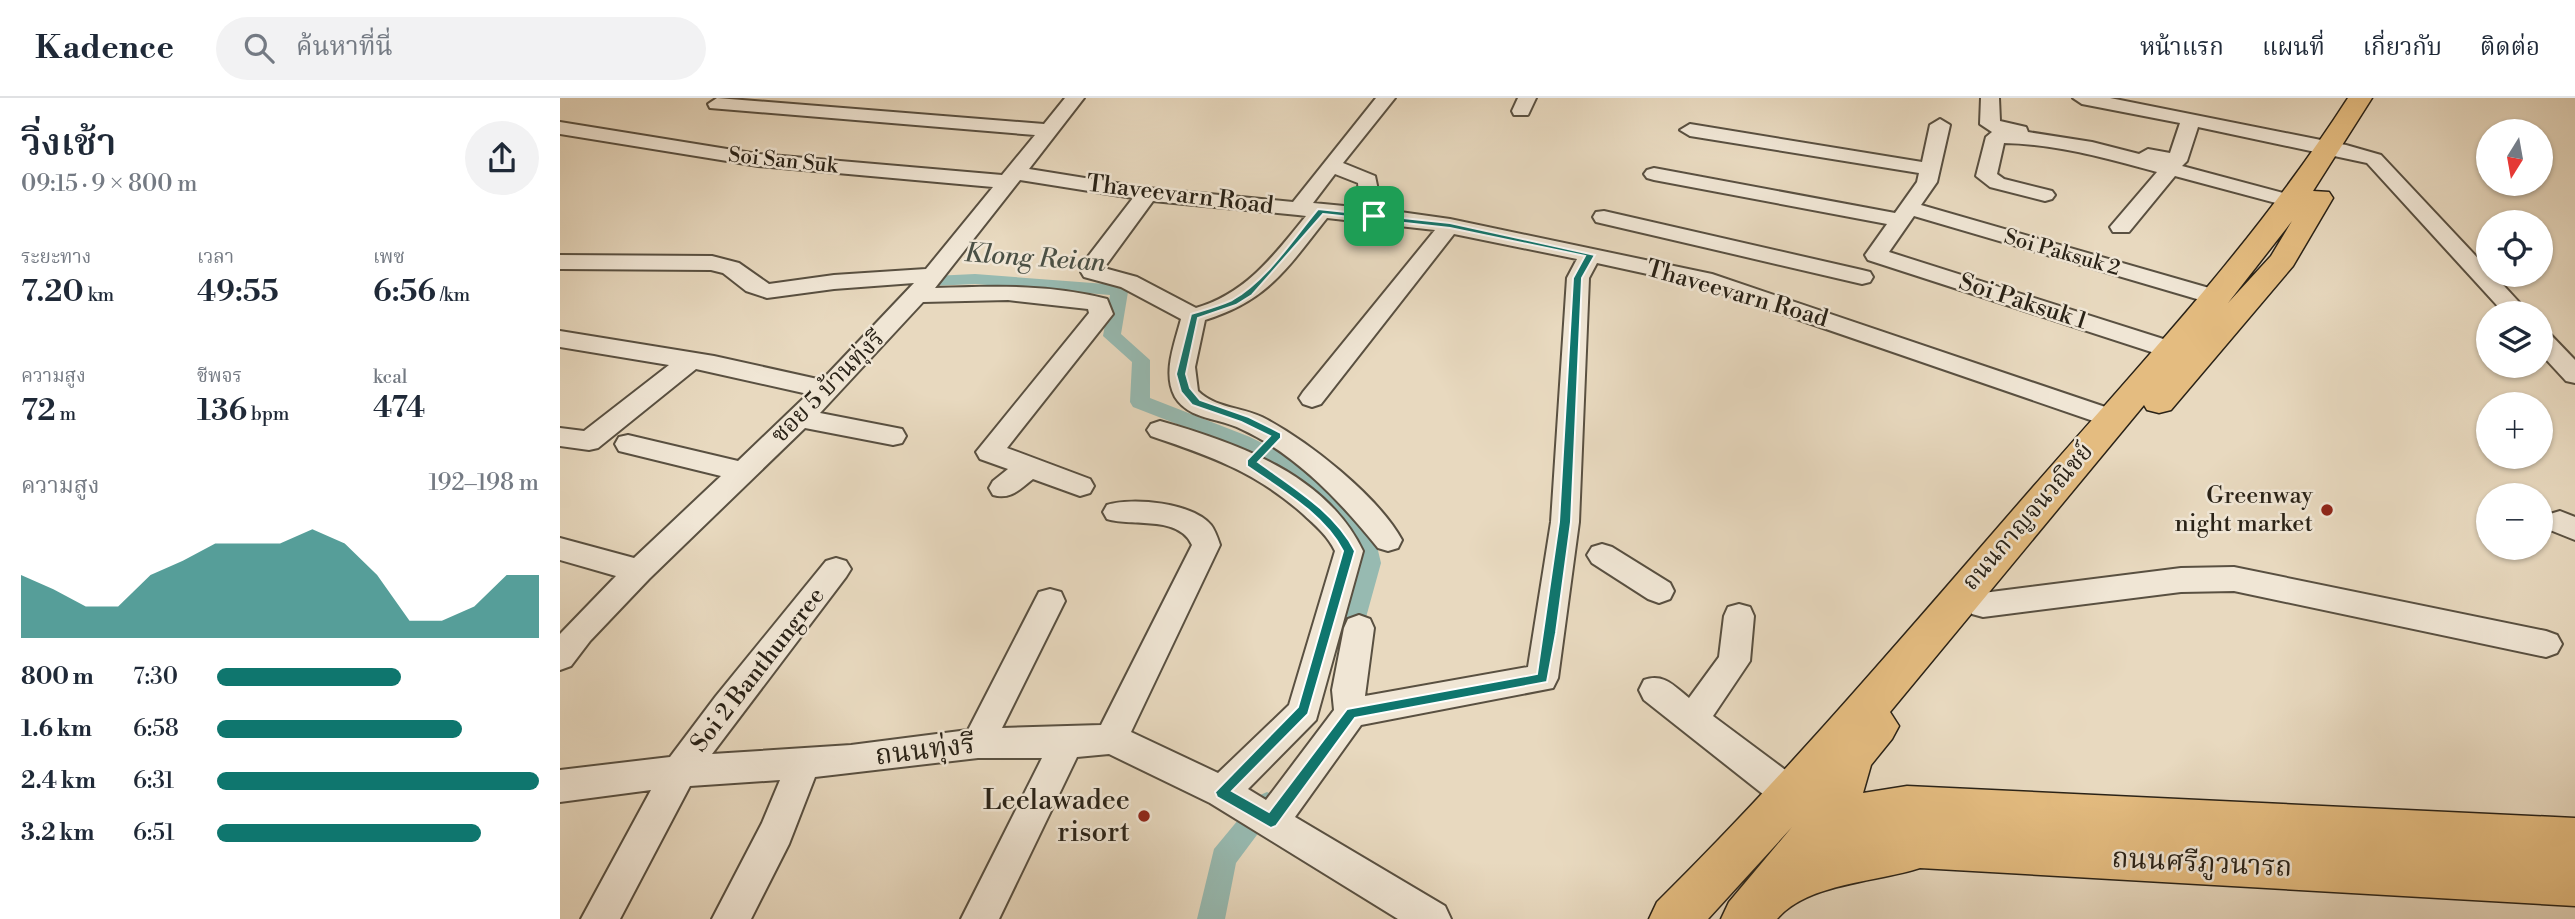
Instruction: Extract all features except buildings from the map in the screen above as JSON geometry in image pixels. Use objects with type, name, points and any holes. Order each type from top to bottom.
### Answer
[{"type":"main road","name":"ถนนกาญจนวณิชย์","points":[[1674,919],[1790,795],[1846,747],[1983,605],[2283,260],[2360,98]]},
{"type":"main road","name":"ถนนกาญจนวณิชย์","points":[[1757,905],[1832,818],[1846,747],[2291,201],[2380,98]]},
{"type":"main road","points":[[1757,905],[1914,827],[1878,793],[1846,747]]},
{"type":"main road","name":"ถนนศรีภูวนารถ","points":[[1738,853],[1794,826],[1832,818],[2575,883]]},
{"type":"main road","name":"ถนนศรีภูวนารถ","points":[[1914,827],[2575,840]]},
{"type":"street","name":"ซอย 5 บ้านทุ่งรี","points":[[560,657],[579,632],[828,390],[916,295],[1075,98]]},
{"type":"street","points":[[1298,209],[1386,98]]},
{"type":"street","points":[[1990,98],[1990,124],[2004,130],[2041,132],[2177,161],[2191,120]]},
{"type":"street","points":[[2082,98],[2338,149],[2374,159],[2506,301]]},
{"type":"street","points":[[718,104],[1049,130]]},
{"type":"street","points":[[1904,214],[1927,181],[1940,125]]},
{"type":"street","name":"Soi San Suk","points":[[560,128],[758,160],[1011,178]]},
{"type":"street","points":[[1690,130],[1930,169]]},
{"type":"street","points":[[2045,195],[1997,183],[1986,176],[1996,137],[2039,138],[2092,148],[2291,201]]},
{"type":"street","points":[[1331,165],[1368,180],[1369,195],[1376,205],[1374,216]]},
{"type":"street","points":[[2121,227],[2170,169]]},
{"type":"street","name":"Soi Paksuk 2","points":[[1654,174],[1904,214],[2215,297]]},
{"type":"street","name":"Thaveevarn Road","points":[[1011,178],[1450,225],[1704,279],[2114,419]]},
{"type":"street","points":[[1147,194],[1094,263],[1092,272],[1129,282],[1194,316],[1232,303],[1249,293],[1321,211]]},
{"type":"street","name":"Soi Paksuk 1","points":[[1904,214],[1876,255],[2170,350]]},
{"type":"street","points":[[1604,217],[1862,276]]},
{"type":"street","points":[[1312,398],[1450,225]]},
{"type":"street","points":[[1704,279],[1719,243]]},
{"type":"street","points":[[1245,806],[1351,713],[1542,678],[1565,522],[1578,278],[1590,255]]},
{"type":"street","points":[[560,262],[639,261],[723,265],[754,286],[768,291],[834,282],[932,275]]},
{"type":"street","points":[[916,295],[1008,293],[1077,299],[1100,306],[1101,314],[989,452],[1080,486]]},
{"type":"street","points":[[1194,316],[1181,374],[1189,397],[1196,403],[1245,419],[1299,497],[1340,534],[1346,542],[1349,557],[1340,580],[1304,710],[1245,806]]},
{"type":"street","points":[[560,338],[690,361],[828,390]]},
{"type":"street","points":[[2553,352],[2575,375]]},
{"type":"street","points":[[560,437],[589,442],[690,361]]},
{"type":"street","points":[[800,418],[893,436]]},
{"type":"street","points":[[1160,430],[1265,450],[1360,507],[1388,540]]},
{"type":"street","points":[[628,444],[743,472]]},
{"type":"street","points":[[1003,488],[1028,468]]},
{"type":"street","points":[[1117,512],[1166,513],[1200,531],[1206,545],[1111,739],[1245,806],[1432,919]]},
{"type":"street","points":[[560,549],[639,571]]},
{"type":"street","points":[[1602,555],[1659,591]]},
{"type":"street","name":"Soi 2 Banthungree","points":[[600,919],[680,771],[836,569]]},
{"type":"street","points":[[1983,605],[2181,580],[2234,579],[2546,644]]},
{"type":"street","points":[[978,743],[1050,601]]},
{"type":"street","points":[[1693,719],[1734,661],[1739,616]]},
{"type":"street","points":[[1351,713],[1348,690],[1359,628]]},
{"type":"street","points":[[1655,690],[1790,795],[1832,818]]},
{"type":"street","name":"ถนนทุ่งรี","points":[[560,786],[680,771],[851,760],[978,743],[1067,743],[1111,739]]},
{"type":"street","points":[[980,919],[1067,743]]},
{"type":"street","points":[[731,919],[776,832],[804,762]]},
{"type":"waterway","name":"Klong Reian","points":[[912,282],[975,279],[1119,292],[1112,336],[1141,360],[1140,402],[1243,442],[1279,460],[1366,540],[1370,563],[1357,604],[1349,643]]},
{"type":"waterway","name":"Klong Reian","points":[[1211,919],[1224,858],[1267,804]]},
{"type":"place","name":"Greenway night market","points":[[2327,510]]},
{"type":"place","name":"Leelawadee risort","points":[[1144,816]]},
{"type":"route","points":[[1321,211],[1374,216],[1450,225],[1590,255],[1578,278],[1565,522],[1550,633],[1542,678],[1351,713],[1271,821],[1222,792],[1298,719],[1304,710],[1349,551],[1340,534],[1299,497],[1251,463],[1259,458],[1278,435],[1245,419],[1196,403],[1189,397],[1181,374],[1194,316],[1232,303],[1249,293],[1321,211]]}]
